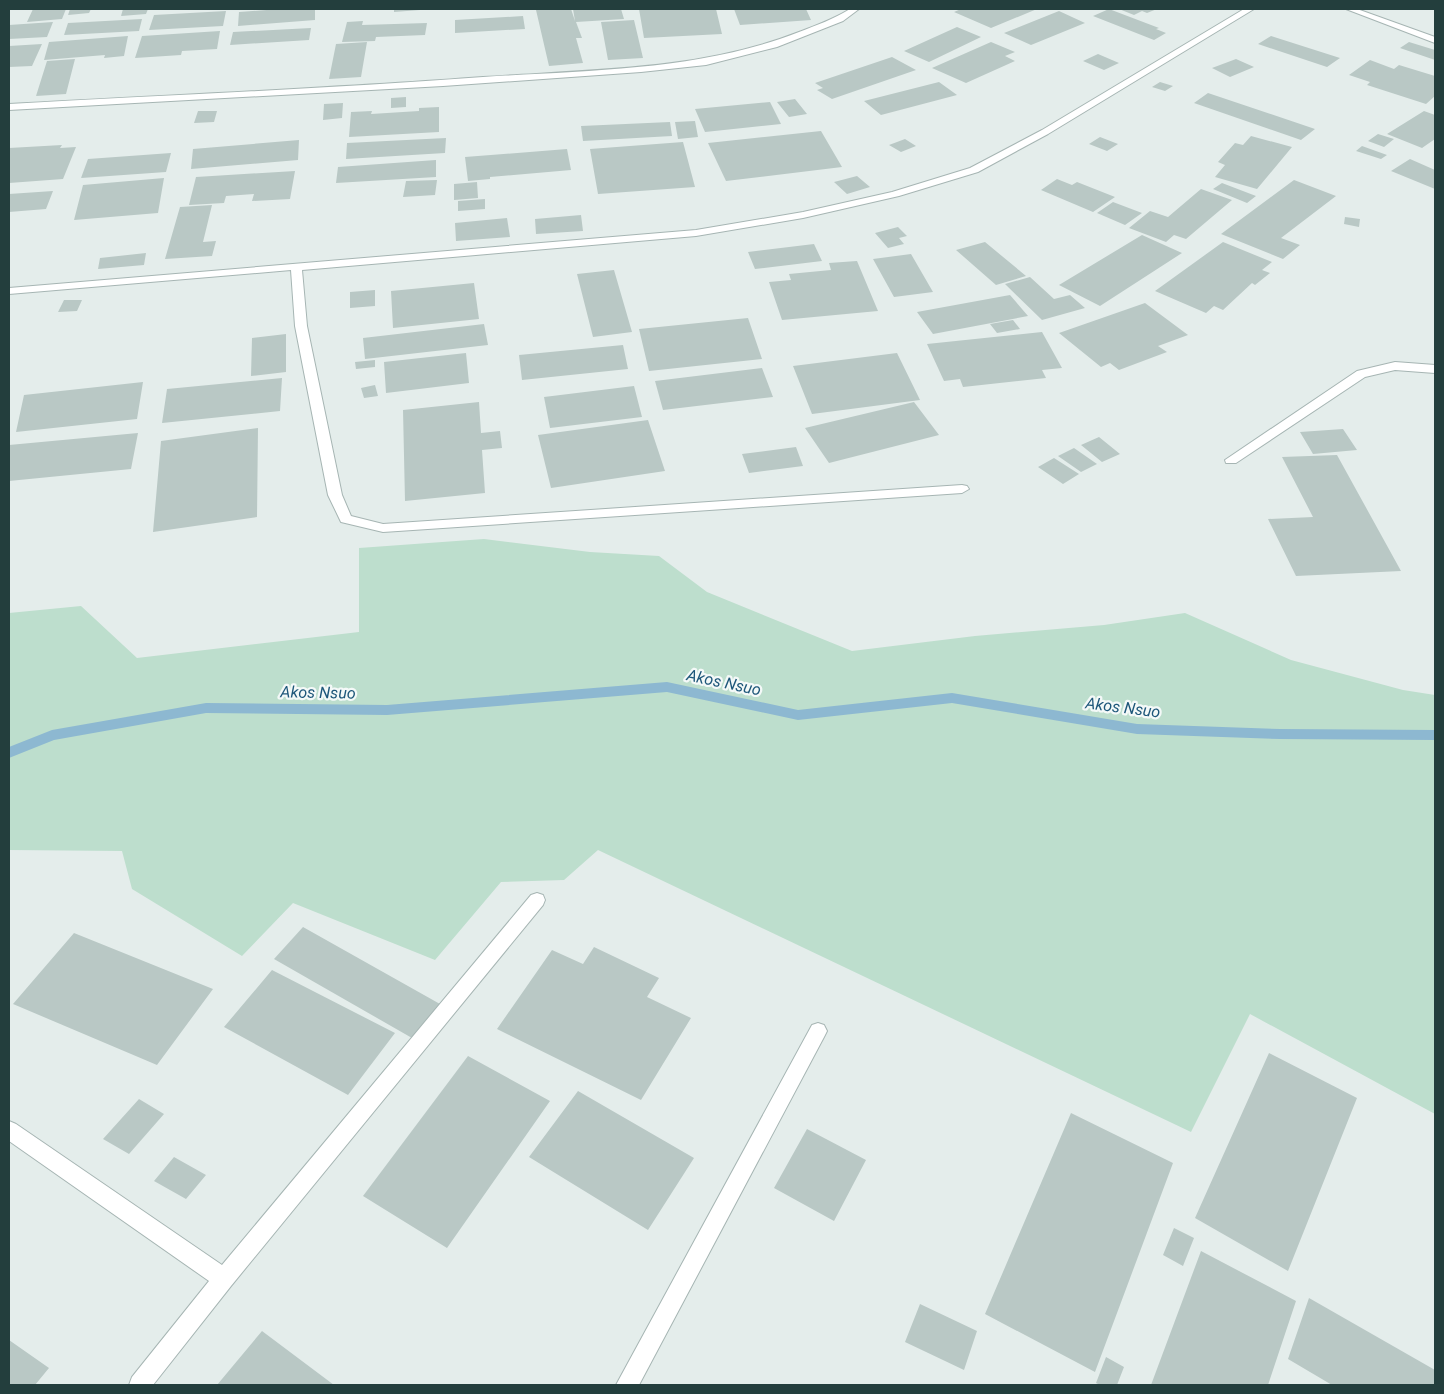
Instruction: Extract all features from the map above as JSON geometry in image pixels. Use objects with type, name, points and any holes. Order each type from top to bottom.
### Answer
[{"type":"street","points":[[9,107],[443,83],[641,69],[706,62],[774,45],[840,19],[855,9]]},
{"type":"street","points":[[9,291],[696,233],[803,215],[895,194],[974,170],[1045,132],[1250,9]]},
{"type":"street","points":[[1350,9],[1435,40]]},
{"type":"street","points":[[296,268],[301,326],[335,495],[346,519],[383,528],[962,488]]},
{"type":"street","points":[[1231,460],[1362,374],[1395,366],[1435,369]]},
{"type":"street","points":[[140,1385],[224,1279],[537,900]]},
{"type":"street","points":[[627,1385],[818,1031]]},
{"type":"street","points":[[9,1130],[224,1279]]},
{"type":"green space","points":[[484,539],[590,552],[659,556],[707,592],[852,651],[975,636],[1104,625],[1185,613],[1291,660],[1403,690],[1435,695],[1435,1114],[1250,1014],[1191,1132],[598,850],[564,880],[501,882],[435,960],[293,903],[242,956],[132,889],[122,851],[9,850],[9,613],[81,606],[137,658],[359,632],[359,548]]},
{"type":"building","points":[[33,9],[66,9],[62,19],[27,22]]},
{"type":"building","points":[[70,9],[91,9],[89,13],[68,15]]},
{"type":"building","points":[[123,9],[148,9],[146,14],[121,16]]},
{"type":"building","points":[[315,9],[315,20],[238,26],[239,12]]},
{"type":"building","points":[[394,9],[420,9],[420,10],[394,12]]},
{"type":"building","points":[[571,9],[575,21],[573,9],[621,9],[624,19],[576,22],[582,38],[576,38],[583,63],[549,66],[536,10]]},
{"type":"building","points":[[639,9],[716,9],[722,34],[644,38]]},
{"type":"building","points":[[734,9],[806,9],[811,20],[740,25]]},
{"type":"building","points":[[961,9],[1037,9],[991,28],[954,12]]},
{"type":"building","points":[[1109,9],[1159,28],[1156,29],[1166,33],[1154,40],[1093,16]]},
{"type":"building","points":[[1119,9],[1157,9],[1147,13],[1142,11],[1134,15]]},
{"type":"building","points":[[226,11],[223,26],[149,30],[154,15]]},
{"type":"building","points":[[1059,11],[1085,23],[1031,45],[1004,33]]},
{"type":"building","points":[[523,16],[525,29],[455,33],[455,20]]},
{"type":"building","points":[[142,19],[139,31],[64,35],[68,23]]},
{"type":"building","points":[[634,20],[643,58],[608,60],[601,22]]},
{"type":"building","points":[[363,21],[362,25],[427,23],[425,35],[376,37],[375,41],[342,42],[347,22]]},
{"type":"building","points":[[53,22],[47,37],[9,39],[9,25]]},
{"type":"building","points":[[957,27],[981,37],[929,62],[904,51]]},
{"type":"building","points":[[311,28],[309,40],[230,45],[233,32]]},
{"type":"building","points":[[220,31],[217,49],[182,51],[181,55],[135,58],[142,36]]},
{"type":"building","points":[[128,36],[124,56],[104,58],[105,55],[44,60],[49,42]]},
{"type":"building","points":[[1271,36],[1340,58],[1327,67],[1258,44]]},
{"type":"building","points":[[367,42],[361,77],[329,79],[336,44]]},
{"type":"building","points":[[991,42],[1015,52],[1005,56],[1015,61],[966,83],[932,68]]},
{"type":"building","points":[[1409,42],[1435,50],[1435,60],[1400,48]]},
{"type":"building","points":[[42,44],[32,66],[9,67],[9,46]]},
{"type":"building","points":[[1098,54],[1119,63],[1104,70],[1083,61]]},
{"type":"building","points":[[892,57],[916,70],[832,99],[817,90],[823,88],[815,83]]},
{"type":"building","points":[[75,59],[66,94],[36,96],[47,61]]},
{"type":"building","points":[[1236,59],[1254,67],[1230,77],[1212,68]]},
{"type":"building","points":[[1370,60],[1394,69],[1399,65],[1435,76],[1435,96],[1426,104],[1367,85],[1370,82],[1349,75]]},
{"type":"building","points":[[939,82],[957,95],[881,115],[864,101]]},
{"type":"building","points":[[1160,82],[1173,86],[1165,91],[1152,87]]},
{"type":"building","points":[[1208,93],[1315,129],[1301,140],[1194,103]]},
{"type":"building","points":[[406,97],[406,107],[391,108],[391,98]]},
{"type":"building","points":[[795,99],[807,114],[789,117],[777,102]]},
{"type":"building","points":[[770,102],[781,124],[705,132],[695,109]]},
{"type":"building","points":[[343,103],[342,118],[323,120],[324,104]]},
{"type":"building","points":[[439,107],[439,132],[349,137],[351,112],[372,111],[371,114],[419,111],[419,108]]},
{"type":"building","points":[[198,111],[217,111],[214,122],[194,123]]},
{"type":"building","points":[[1424,111],[1435,115],[1435,139],[1422,148],[1387,134]]},
{"type":"building","points":[[695,121],[698,137],[678,139],[675,122]]},
{"type":"building","points":[[670,122],[672,136],[583,141],[581,126]]},
{"type":"building","points":[[821,131],[842,167],[726,181],[708,143]]},
{"type":"building","points":[[1378,134],[1394,139],[1384,147],[1368,141]]},
{"type":"building","points":[[1251,136],[1292,147],[1257,189],[1215,177],[1225,165],[1218,162],[1235,143],[1243,145]]},
{"type":"building","points":[[1100,137],[1118,144],[1107,151],[1089,144]]},
{"type":"building","points":[[446,138],[445,153],[346,159],[347,143]]},
{"type":"building","points":[[905,139],[916,146],[901,152],[889,145]]},
{"type":"building","points":[[299,140],[298,160],[191,169],[193,149]]},
{"type":"building","points":[[683,142],[695,187],[598,194],[590,149]]},
{"type":"building","points":[[62,145],[60,148],[76,147],[63,179],[9,183],[9,148]]},
{"type":"building","points":[[1362,146],[1387,155],[1381,159],[1356,151]]},
{"type":"building","points":[[567,149],[571,170],[490,177],[490,179],[468,181],[465,157]]},
{"type":"building","points":[[171,153],[166,172],[81,178],[88,159]]},
{"type":"building","points":[[1410,159],[1435,170],[1435,189],[1391,171]]},
{"type":"building","points":[[436,160],[436,177],[336,183],[338,167]]},
{"type":"building","points":[[295,171],[290,199],[252,201],[254,194],[226,196],[224,203],[189,205],[196,177]]},
{"type":"building","points":[[857,176],[870,187],[847,194],[834,182]]},
{"type":"building","points":[[164,178],[158,213],[74,220],[83,185]]},
{"type":"building","points":[[1057,179],[1072,185],[1077,182],[1115,197],[1093,212],[1041,190]]},
{"type":"building","points":[[437,180],[435,195],[403,197],[406,181]]},
{"type":"building","points":[[1294,180],[1336,196],[1281,238],[1300,245],[1283,259],[1221,234]]},
{"type":"building","points":[[477,182],[478,198],[454,200],[454,184]]},
{"type":"building","points":[[1222,183],[1256,196],[1247,203],[1213,189]]},
{"type":"building","points":[[1201,189],[1232,200],[1186,239],[1174,235],[1166,242],[1129,228],[1150,211],[1168,217]]},
{"type":"building","points":[[53,191],[46,209],[9,212],[9,194]]},
{"type":"building","points":[[485,199],[485,209],[458,211],[458,201]]},
{"type":"building","points":[[1113,202],[1142,213],[1125,225],[1097,213]]},
{"type":"building","points":[[212,205],[203,242],[216,241],[212,256],[165,259],[180,207]]},
{"type":"building","points":[[581,215],[583,231],[536,234],[535,219]]},
{"type":"building","points":[[1345,217],[1360,219],[1359,227],[1344,224]]},
{"type":"building","points":[[507,218],[510,237],[456,241],[455,223]]},
{"type":"building","points":[[898,227],[907,236],[899,238],[904,244],[888,248],[875,233]]},
{"type":"building","points":[[1142,235],[1182,253],[1100,306],[1059,285]]},
{"type":"building","points":[[985,242],[1026,276],[996,285],[956,250]]},
{"type":"building","points":[[1223,242],[1272,262],[1262,270],[1270,273],[1255,285],[1252,283],[1223,310],[1214,306],[1206,313],[1155,291]]},
{"type":"building","points":[[814,244],[822,261],[755,269],[748,252]]},
{"type":"building","points":[[146,253],[144,265],[98,269],[100,258]]},
{"type":"building","points":[[911,254],[933,292],[894,297],[873,259]]},
{"type":"building","points":[[857,261],[878,311],[782,320],[769,282],[791,280],[789,274],[831,270],[829,263]]},
{"type":"building","points":[[614,270],[632,332],[593,337],[577,274]]},
{"type":"building","points":[[1030,277],[1054,299],[1070,295],[1085,308],[1042,320],[1005,284]]},
{"type":"building","points":[[474,283],[479,319],[393,328],[391,291]]},
{"type":"building","points":[[375,290],[375,306],[350,308],[350,292]]},
{"type":"building","points":[[1010,295],[1028,316],[933,334],[917,312]]},
{"type":"building","points":[[64,300],[82,300],[77,311],[58,312]]},
{"type":"building","points":[[1145,303],[1188,335],[1158,346],[1167,352],[1119,370],[1110,363],[1101,367],[1059,333]]},
{"type":"building","points":[[748,318],[762,359],[649,371],[639,329]]},
{"type":"building","points":[[1013,320],[1020,329],[997,333],[990,324]]},
{"type":"building","points":[[484,324],[488,345],[365,359],[363,338]]},
{"type":"building","points":[[1042,332],[1062,368],[1042,370],[1046,378],[963,387],[960,379],[944,381],[927,344]]},
{"type":"building","points":[[286,334],[286,372],[251,376],[252,338]]},
{"type":"building","points":[[623,345],[628,369],[522,380],[519,355]]},
{"type":"building","points":[[466,353],[469,383],[386,393],[384,362]]},
{"type":"building","points":[[897,353],[920,400],[812,414],[793,366]]},
{"type":"building","points":[[375,360],[375,367],[356,369],[355,362]]},
{"type":"building","points":[[762,368],[773,397],[663,410],[655,381]]},
{"type":"building","points":[[282,378],[280,411],[162,423],[167,389]]},
{"type":"building","points":[[143,382],[137,419],[16,432],[24,395]]},
{"type":"building","points":[[375,385],[378,396],[364,398],[361,388]]},
{"type":"building","points":[[634,386],[642,417],[550,428],[544,397]]},
{"type":"building","points":[[479,402],[481,433],[500,431],[502,448],[482,450],[485,493],[405,501],[403,410]]},
{"type":"building","points":[[914,402],[939,435],[829,463],[805,428]]},
{"type":"building","points":[[648,420],[665,471],[551,488],[538,435]]},
{"type":"building","points":[[258,428],[257,517],[153,532],[161,441]]},
{"type":"building","points":[[1343,429],[1357,450],[1313,454],[1300,432]]},
{"type":"building","points":[[138,433],[131,469],[9,481],[9,445]]},
{"type":"building","points":[[1099,437],[1120,454],[1102,462],[1081,445]]},
{"type":"building","points":[[796,447],[803,466],[749,473],[742,454]]},
{"type":"building","points":[[1074,448],[1097,464],[1081,472],[1058,456]]},
{"type":"building","points":[[1337,455],[1401,571],[1296,576],[1268,519],[1313,517],[1282,457]]},
{"type":"building","points":[[1054,458],[1079,474],[1063,484],[1038,467]]},
{"type":"building","points":[[303,927],[440,1004],[412,1038],[274,959]]},
{"type":"building","points":[[74,933],[213,989],[157,1065],[13,1004]]},
{"type":"building","points":[[594,947],[659,978],[647,997],[691,1018],[641,1100],[497,1029],[552,950],[583,964]]},
{"type":"building","points":[[272,970],[395,1033],[348,1095],[224,1027]]},
{"type":"building","points":[[1269,1053],[1357,1098],[1288,1271],[1195,1218]]},
{"type":"building","points":[[468,1056],[550,1101],[447,1248],[363,1196]]},
{"type":"building","points":[[578,1091],[694,1158],[648,1230],[529,1157]]},
{"type":"building","points":[[139,1099],[164,1114],[129,1154],[103,1139]]},
{"type":"building","points":[[1071,1113],[1173,1163],[1095,1372],[985,1314]]},
{"type":"building","points":[[807,1129],[866,1160],[834,1221],[774,1188]]},
{"type":"building","points":[[174,1157],[206,1175],[186,1199],[154,1181]]},
{"type":"building","points":[[1174,1228],[1194,1238],[1183,1266],[1163,1255]]},
{"type":"building","points":[[1201,1251],[1296,1301],[1268,1385],[1151,1385]]},
{"type":"building","points":[[1309,1298],[1435,1370],[1435,1385],[1332,1385],[1288,1359]]},
{"type":"building","points":[[920,1304],[977,1331],[964,1370],[905,1342]]},
{"type":"building","points":[[262,1331],[334,1385],[217,1385]]},
{"type":"building","points":[[9,1340],[49,1368],[35,1385],[9,1385]]},
{"type":"building","points":[[1106,1357],[1124,1367],[1117,1385],[1100,1385],[1096,1383]]},
{"type":"waterway","name":"Akos Nsuo","points":[[9,753],[52,735],[206,708],[387,710],[667,687],[798,715],[952,698],[1137,729],[1280,734],[1435,735]]}]
